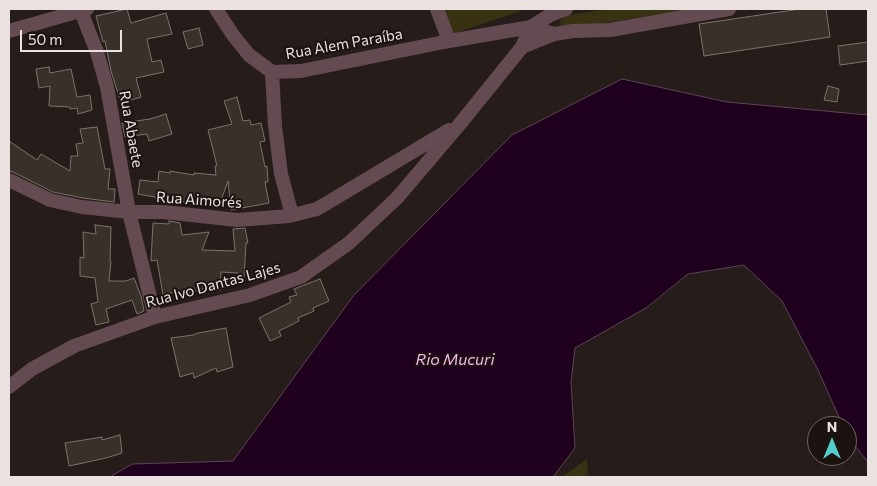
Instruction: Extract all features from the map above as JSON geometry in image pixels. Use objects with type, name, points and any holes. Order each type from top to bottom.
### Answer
[{"type":"street","points":[[9,31],[83,9]]},
{"type":"street","name":"Rua Abaete","points":[[83,9],[107,87],[129,212],[155,317]]},
{"type":"street","name":"Rua Alem Paraíba","points":[[216,9],[249,55],[272,72],[302,71],[449,41],[531,27],[554,34]]},
{"type":"street","points":[[437,9],[449,41]]},
{"type":"street","points":[[522,47],[531,27],[550,15],[566,9]]},
{"type":"street","points":[[522,47],[554,34],[573,31],[610,30],[729,9]]},
{"type":"street","name":"Rua Ivo Dantas Lajes","points":[[9,387],[32,368],[74,346],[155,317],[250,295],[301,277],[350,242],[396,198],[522,47]]},
{"type":"street","points":[[272,72],[276,136],[281,174],[292,216]]},
{"type":"street","name":"Rua Aimorés","points":[[9,180],[50,200],[82,207],[129,212],[164,212],[237,220],[292,216],[316,209],[458,125]]},
{"type":"shaded area","points":[[442,9],[525,9],[452,34]]},
{"type":"shaded area","points":[[609,9],[691,9],[567,29],[562,27],[560,23],[561,19],[568,15]]},
{"type":"shaded area","points":[[587,459],[588,477],[562,477]]},
{"type":"water","name":"Rio Mucuri","points":[[622,79],[727,102],[868,115],[868,462],[857,448],[857,416],[839,416],[818,370],[782,301],[744,265],[688,274],[646,308],[575,348],[571,382],[575,448],[553,477],[110,477],[132,464],[233,461],[354,295],[512,135]]},
{"type":"building","points":[[127,9],[131,23],[166,13],[172,34],[147,39],[152,62],[161,60],[164,72],[136,78],[141,97],[121,103],[111,71],[105,41],[103,42],[96,16]]},
{"type":"building","points":[[800,9],[826,9],[830,37],[704,56],[699,24]]},
{"type":"building","points":[[199,28],[203,45],[188,49],[183,32]]},
{"type":"building","points":[[868,42],[868,61],[840,65],[838,46]]},
{"type":"building","points":[[49,67],[50,73],[71,69],[77,97],[90,95],[92,110],[78,114],[77,108],[49,106],[50,86],[39,88],[36,69]]},
{"type":"building","points":[[828,86],[839,89],[837,102],[824,100]]},
{"type":"building","points":[[237,97],[243,121],[250,120],[251,125],[261,123],[265,141],[260,142],[265,167],[267,166],[268,182],[265,182],[269,203],[231,210],[228,181],[219,206],[138,194],[140,180],[158,182],[159,171],[194,175],[194,173],[216,175],[215,166],[217,166],[208,130],[232,124],[224,101]]},
{"type":"building","points":[[166,114],[172,134],[149,141],[147,134],[125,137],[122,123],[150,119]]},
{"type":"building","points":[[97,127],[105,169],[110,169],[108,189],[115,189],[114,202],[53,192],[9,171],[9,141],[37,160],[41,154],[70,171],[71,156],[78,156],[76,144],[83,143],[80,129]]},
{"type":"building","points":[[169,221],[180,223],[182,235],[209,232],[202,250],[235,251],[233,229],[245,228],[248,243],[246,243],[244,278],[238,278],[238,273],[221,272],[220,290],[201,289],[181,295],[179,291],[163,295],[157,260],[151,261],[153,223],[169,224]]},
{"type":"building","points":[[95,225],[111,227],[109,281],[126,281],[134,278],[144,311],[137,314],[132,300],[106,309],[109,322],[96,325],[91,304],[98,302],[95,278],[80,276],[80,257],[84,258],[83,232],[96,234]]},
{"type":"building","points":[[320,279],[329,301],[313,308],[314,311],[298,318],[299,321],[279,331],[281,336],[270,341],[259,318],[291,302],[289,297],[297,295],[294,289]]},
{"type":"building","points":[[226,328],[233,367],[217,372],[216,368],[194,378],[193,373],[180,377],[171,338]]},
{"type":"building","points":[[120,435],[122,453],[69,466],[65,443],[102,437],[102,440]]}]
